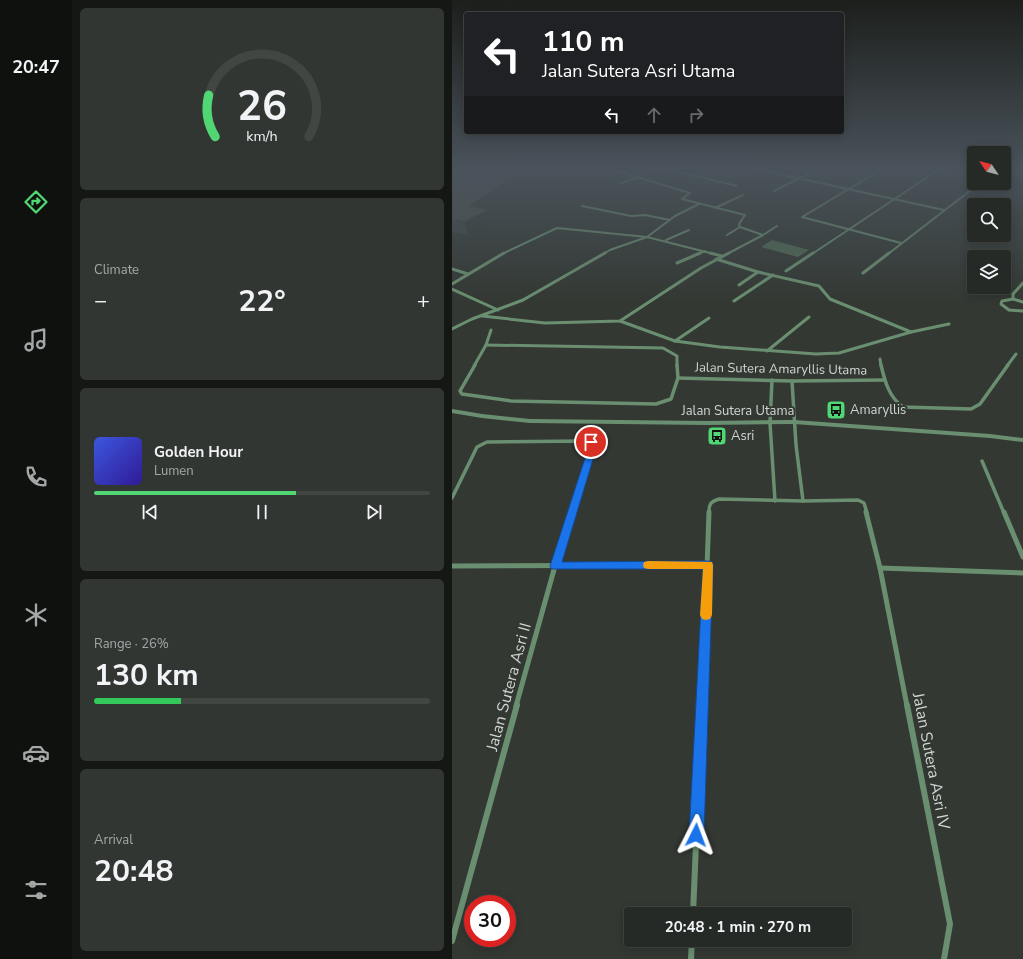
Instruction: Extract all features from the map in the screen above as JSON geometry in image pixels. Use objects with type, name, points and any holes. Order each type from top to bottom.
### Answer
[{"type":"street","points":[[615,213],[631,216],[645,215],[670,220]]},
{"type":"street","points":[[452,329],[523,300],[610,250],[648,237],[670,220],[683,213]]},
{"type":"street","points":[[736,213],[746,215],[739,224],[740,227]]},
{"type":"street","points":[[809,213],[802,217],[901,243]]},
{"type":"street","points":[[786,271],[873,213]]},
{"type":"street","points":[[863,273],[940,213]]},
{"type":"street","points":[[620,321],[681,280],[716,259],[736,251],[777,226]]},
{"type":"street","points":[[727,235],[740,227]]},
{"type":"street","points":[[740,227],[763,235]]},
{"type":"street","points":[[452,284],[500,255],[557,228],[648,237],[722,256]]},
{"type":"street","points":[[666,241],[689,230]]},
{"type":"street","points":[[677,263],[705,251]]},
{"type":"street","points":[[716,259],[758,272],[819,286],[830,299],[911,332]]},
{"type":"street","points":[[452,269],[468,274]]},
{"type":"street","points":[[739,285],[758,272]]},
{"type":"street","points":[[734,301],[773,275]]},
{"type":"street","points":[[1013,299],[1013,294],[1023,283]]},
{"type":"street","points":[[452,288],[498,310]]},
{"type":"street","points":[[1023,302],[1013,299],[1002,301],[1001,304],[1009,310],[1023,311]]},
{"type":"street","points":[[482,316],[545,323],[620,321],[675,341],[720,347],[816,354],[839,353],[911,332],[949,324]]},
{"type":"street","points":[[767,351],[809,317]]},
{"type":"street","points":[[675,341],[709,318]]},
{"type":"street","points":[[486,345],[664,348],[676,356],[678,378],[671,399],[656,404],[511,401],[462,394],[460,391],[486,345],[491,330]]},
{"type":"street","points":[[880,359],[884,380],[895,402],[903,407],[971,409],[980,404],[1016,354]]},
{"type":"street","name":"Jalan Sutera Amaryllis Utama","points":[[678,378],[792,381],[884,380]]},
{"type":"street","points":[[772,380],[770,423],[775,501]]},
{"type":"street","points":[[693,907],[710,503],[718,499],[803,501],[794,422],[792,381]]},
{"type":"street","name":"Jalan Sutera Utama","points":[[452,411],[530,421],[794,422],[990,436],[1023,440]]},
{"type":"street","name":"Jalan Sutera Asri II","points":[[452,498],[477,447],[481,444],[487,442],[585,441],[591,442],[593,446],[555,566],[452,940]]},
{"type":"street","points":[[982,461],[1023,557]]},
{"type":"street","name":"Jalan Sutera Asri IV","points":[[803,501],[855,500],[864,503],[880,568],[950,924],[944,959]]},
{"type":"street","points":[[452,566],[708,565]]},
{"type":"street","points":[[880,568],[1023,573]]},
{"type":"street","points":[[691,959],[692,947]]},
{"type":"green space","points":[[772,240],[809,250],[798,257],[761,247]]},
{"type":"building","points":[[452,213],[483,213],[465,222],[452,220]]},
{"type":"slow traffic","points":[[648,565],[708,565],[706,615]]},
{"type":"place","name":"Amaryllis","points":[[836,410]]},
{"type":"place","name":"Asri","points":[[717,436]]},
{"type":"route","points":[[591,442],[593,446],[555,566],[708,565],[696,835]]}]
